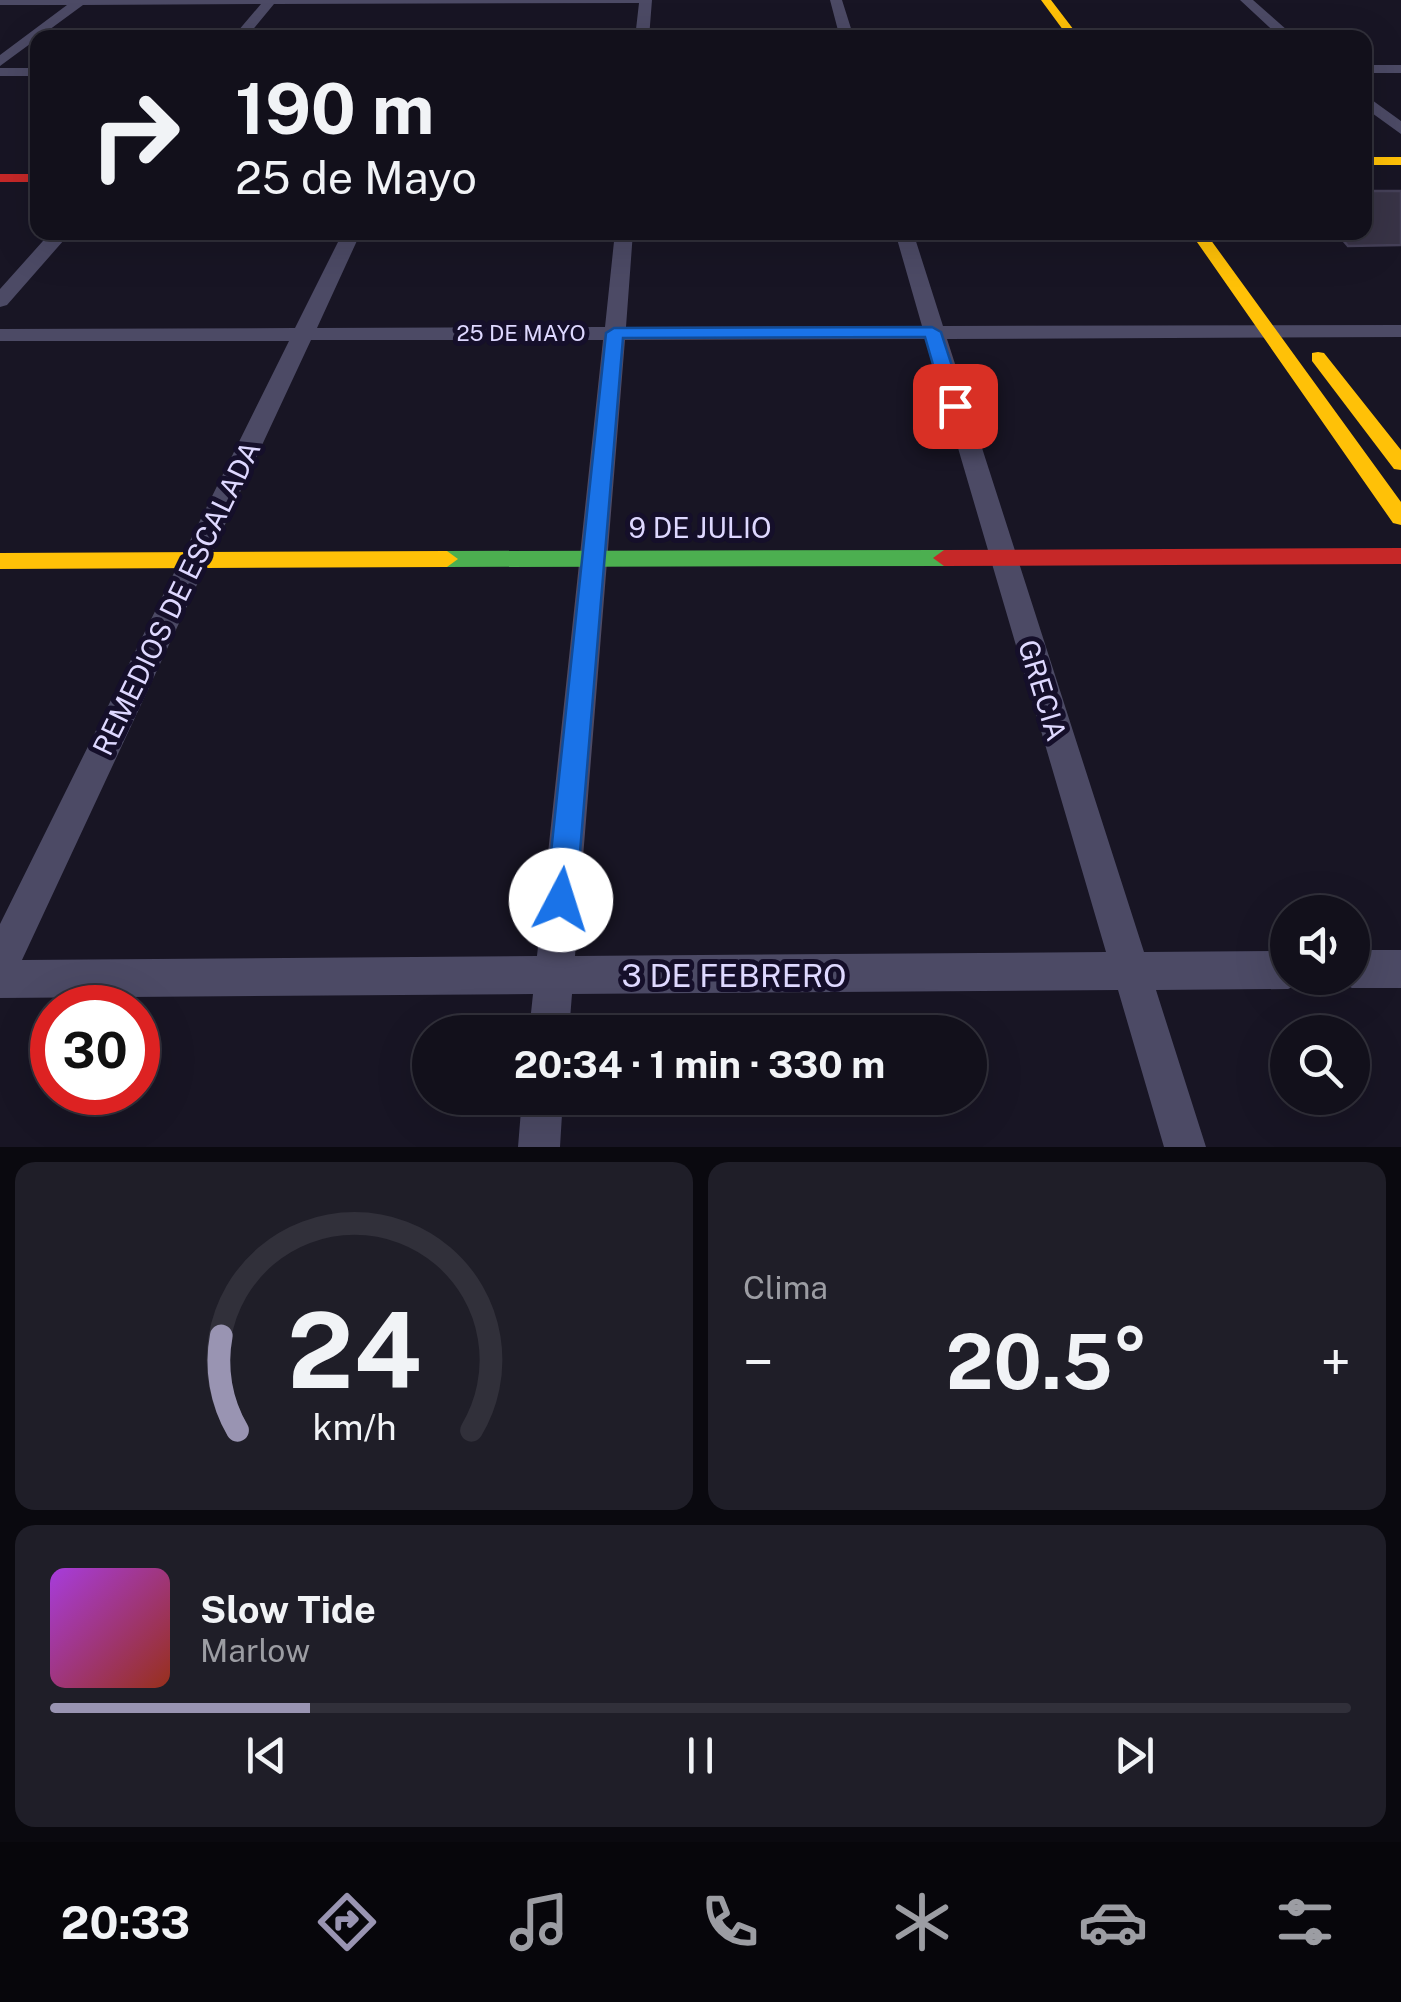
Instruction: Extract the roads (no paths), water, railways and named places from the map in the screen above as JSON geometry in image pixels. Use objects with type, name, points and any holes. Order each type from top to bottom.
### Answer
[{"type":"main road","points":[[1028,0],[1050,30]]},
{"type":"main road","points":[[1049,0],[1070,30]]},
{"type":"main road","points":[[1372,162],[1401,161]]},
{"type":"main road","points":[[0,166],[30,166]]},
{"type":"main road","points":[[1372,174],[1401,174]]},
{"type":"main road","points":[[0,178],[30,178]]},
{"type":"main road","points":[[0,190],[30,190]]},
{"type":"main road","points":[[1204,240],[1401,518]]},
{"type":"main road","points":[[1230,240],[1401,464]]},
{"type":"main road","name":"9 DE JULIO","points":[[0,561],[1401,556]]},
{"type":"street","points":[[245,30],[271,0]]},
{"type":"street","points":[[0,2],[638,0]]},
{"type":"street","points":[[643,30],[646,0]]},
{"type":"street","points":[[836,0],[845,30]]},
{"type":"street","points":[[1036,0],[1049,0]]},
{"type":"street","points":[[1246,0],[1281,30]]},
{"type":"street","points":[[42,30],[80,1]]},
{"type":"street","points":[[0,62],[30,39]]},
{"type":"street","points":[[1372,69],[1401,68]]},
{"type":"street","points":[[0,72],[30,72]]},
{"type":"street","points":[[1372,106],[1401,130]]},
{"type":"street","points":[[0,301],[55,240]]},
{"type":"street","name":"REMEDIOS DE ESCALADA","points":[[0,964],[348,240]]},
{"type":"street","points":[[551,1015],[623,240]]},
{"type":"street","name":"GRECIA","points":[[906,240],[1186,1147]]},
{"type":"street","name":"25 DE MAYO","points":[[0,335],[1401,330]]},
{"type":"street","points":[[1370,970],[1401,969]]},
{"type":"street","name":"3 DE FEBRERO","points":[[0,980],[1270,970]]},
{"type":"street","points":[[539,1147],[542,1115]]}]
